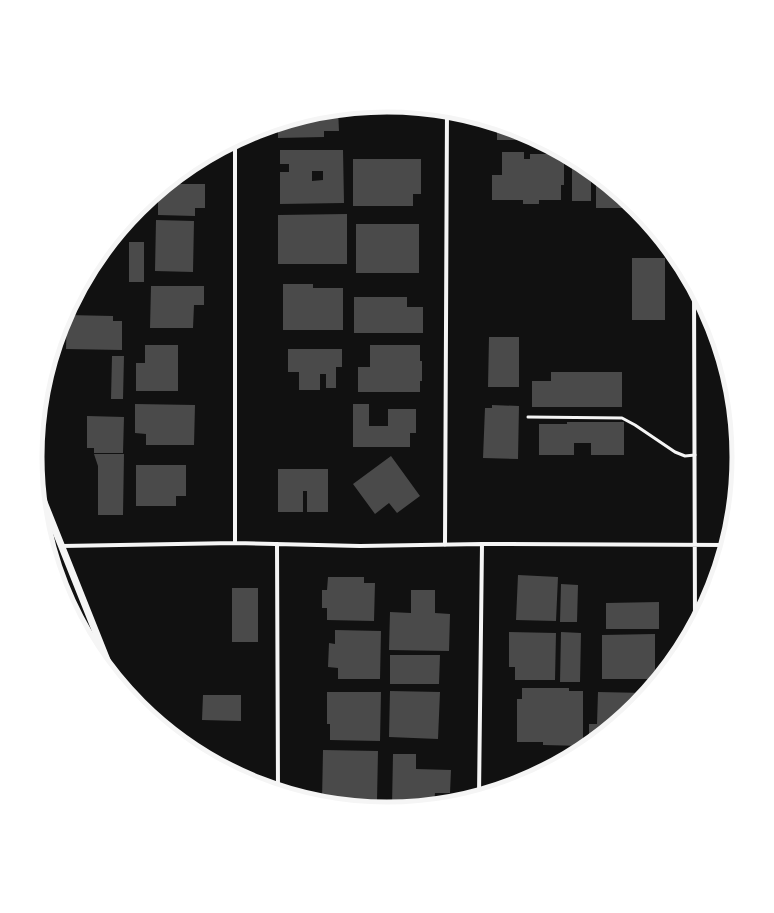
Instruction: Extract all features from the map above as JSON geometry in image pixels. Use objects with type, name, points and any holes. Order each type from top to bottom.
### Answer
[{"type":"street","points":[[445,545],[447,117]]},
{"type":"street","points":[[235,147],[235,543]]},
{"type":"street","points":[[694,300],[695,611]]},
{"type":"street","points":[[46,506],[106,656]]},
{"type":"street","points":[[62,546],[235,543],[360,546],[482,544],[720,545]]},
{"type":"street","points":[[277,544],[278,784]]},
{"type":"street","points":[[479,789],[482,544]]},
{"type":"lane","points":[[528,417],[622,418],[675,452],[685,456],[695,455]]},
{"type":"building","points":[[338,115],[339,131],[324,131],[324,137],[278,138],[278,129],[298,123]]},
{"type":"building","points":[[497,130],[524,140],[497,140]]},
{"type":"building","points":[[280,150],[343,150],[344,203],[280,204],[280,172],[289,172],[289,164],[280,164]],"holes":[[[312,171],[323,171],[323,180],[312,181]]]},
{"type":"building","points":[[502,152],[524,152],[524,159],[530,159],[530,154],[553,154],[561,159],[561,161],[564,161],[564,185],[561,185],[561,200],[539,200],[539,204],[523,204],[523,200],[492,200],[492,175],[502,175]]},
{"type":"building","points":[[353,159],[421,159],[421,194],[413,194],[413,206],[353,206]]},
{"type":"building","points":[[572,166],[591,179],[591,201],[572,201]]},
{"type":"building","points":[[596,182],[626,208],[596,208]]},
{"type":"building","points":[[176,184],[205,184],[205,208],[195,208],[195,216],[158,215],[158,199]]},
{"type":"building","points":[[347,214],[347,264],[278,264],[278,215]]},
{"type":"building","points":[[156,220],[194,221],[193,272],[155,271]]},
{"type":"building","points":[[356,224],[419,224],[419,273],[356,273]]},
{"type":"building","points":[[129,242],[144,242],[144,282],[129,282]]},
{"type":"building","points":[[632,258],[665,258],[665,320],[632,320]]},
{"type":"building","points":[[283,284],[313,284],[313,288],[343,288],[343,330],[283,330]]},
{"type":"building","points":[[151,286],[204,286],[204,305],[194,305],[193,328],[150,328]]},
{"type":"building","points":[[354,297],[407,297],[407,307],[423,307],[423,333],[354,333]]},
{"type":"building","points":[[72,315],[113,316],[113,321],[122,321],[122,350],[66,349],[67,328]]},
{"type":"building","points":[[489,337],[519,337],[519,387],[488,387]]},
{"type":"building","points":[[145,345],[178,345],[178,391],[136,391],[136,363],[145,363]]},
{"type":"building","points":[[370,345],[420,345],[422,381],[420,381],[420,392],[358,392],[358,367],[370,367]]},
{"type":"building","points":[[288,349],[342,349],[342,367],[336,367],[336,388],[326,388],[326,374],[320,374],[320,390],[299,390],[299,372],[288,372]]},
{"type":"building","points":[[112,356],[124,356],[123,399],[111,399]]},
{"type":"building","points":[[551,372],[622,372],[622,407],[532,407],[532,381],[551,381]]},
{"type":"building","points":[[135,404],[195,405],[194,445],[146,445],[146,434],[135,433]]},
{"type":"building","points":[[353,404],[369,404],[369,426],[388,426],[388,409],[416,409],[416,433],[410,433],[410,447],[353,447]]},
{"type":"building","points":[[492,405],[519,406],[518,459],[483,458],[485,408],[492,408]]},
{"type":"building","points":[[87,416],[124,417],[123,453],[94,453],[94,448],[87,448]]},
{"type":"building","points":[[567,422],[624,422],[624,455],[591,455],[591,443],[574,443],[574,455],[539,455],[539,424],[567,424]]},
{"type":"building","points":[[94,454],[124,454],[123,515],[98,515],[98,466]]},
{"type":"building","points":[[391,456],[420,496],[397,513],[389,503],[375,514],[353,484]]},
{"type":"building","points":[[136,465],[186,465],[186,496],[176,496],[176,506],[136,506]]},
{"type":"building","points":[[278,469],[328,469],[328,512],[307,512],[307,491],[303,491],[303,512],[278,512]]},
{"type":"building","points":[[518,575],[558,577],[556,621],[516,620]]},
{"type":"building","points":[[328,577],[364,577],[364,583],[375,583],[374,621],[327,620],[327,608],[322,608],[322,590],[327,590]]},
{"type":"building","points":[[561,584],[578,585],[577,622],[560,622]]},
{"type":"building","points":[[232,588],[258,588],[258,642],[232,642]]},
{"type":"building","points":[[411,590],[435,590],[435,613],[450,614],[449,651],[389,650],[390,612],[411,613]]},
{"type":"building","points":[[659,602],[659,629],[606,629],[606,603]]},
{"type":"building","points":[[335,630],[381,631],[380,679],[338,679],[338,668],[328,667],[329,643],[335,644]]},
{"type":"building","points":[[509,632],[556,633],[555,680],[515,680],[515,667],[509,667]]},
{"type":"building","points":[[561,632],[581,633],[580,682],[560,682]]},
{"type":"building","points":[[655,634],[655,674],[650,679],[602,679],[602,635]]},
{"type":"building","points":[[390,655],[440,655],[439,684],[390,684]]},
{"type":"building","points":[[522,688],[569,688],[569,691],[583,691],[583,740],[574,746],[543,745],[543,742],[517,742],[517,699],[522,699]]},
{"type":"building","points":[[390,691],[440,692],[438,739],[389,737]]},
{"type":"building","points":[[327,692],[381,692],[380,741],[330,740],[330,724],[327,724]]},
{"type":"building","points":[[598,692],[638,693],[614,716],[589,736],[589,724],[597,724]]},
{"type":"building","points":[[203,695],[241,695],[241,721],[202,720]]},
{"type":"building","points":[[323,750],[378,751],[377,801],[342,799],[322,795]]},
{"type":"building","points":[[393,754],[416,754],[416,769],[451,770],[450,793],[435,793],[434,799],[432,799],[392,802]]}]
